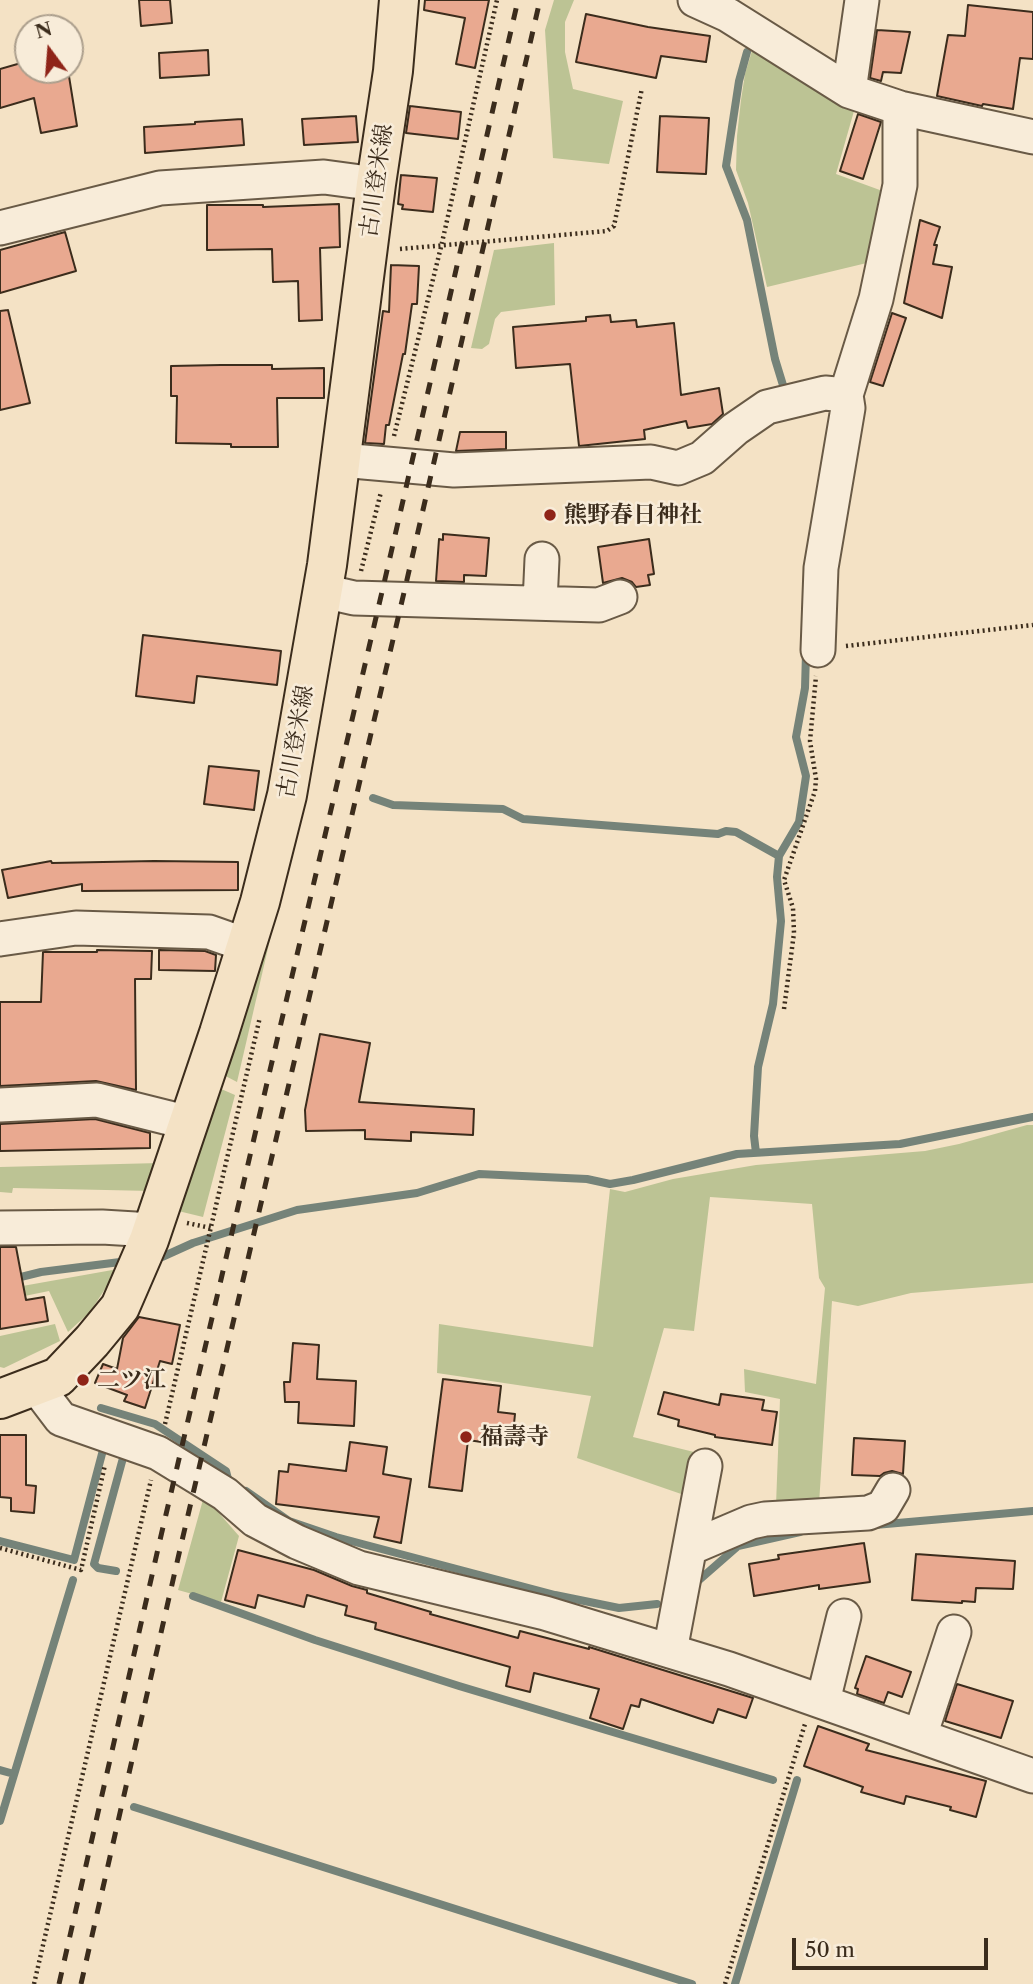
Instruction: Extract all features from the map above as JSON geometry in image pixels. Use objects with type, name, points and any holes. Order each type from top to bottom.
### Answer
[{"type":"main road","name":"古川登米線","points":[[0,1399],[58,1377],[120,1307],[150,1235],[260,902],[287,795],[323,591],[393,71],[399,0]]},
{"type":"street","points":[[695,0],[728,15],[849,91],[900,108],[1033,137]]},
{"type":"street","points":[[849,91],[862,0]]},
{"type":"street","points":[[818,650],[821,568],[848,408],[846,395],[876,299],[900,185],[900,108]]},
{"type":"street","points":[[0,228],[160,188],[324,177],[376,184]]},
{"type":"street","points":[[341,460],[454,470],[651,463],[678,468],[702,458],[735,429],[767,407],[825,393],[846,395]]},
{"type":"street","points":[[540,603],[542,559]]},
{"type":"street","points":[[323,591],[354,598],[599,605],[620,597]]},
{"type":"street","points":[[0,939],[76,928],[209,932],[246,944]]},
{"type":"street","points":[[0,1105],[97,1100],[189,1122]]},
{"type":"street","points":[[0,1228],[102,1227],[150,1235]]},
{"type":"street","points":[[36,1386],[61,1419],[158,1453],[225,1494],[255,1520],[297,1542],[359,1568],[545,1613],[670,1651],[818,1699],[1033,1776]]},
{"type":"street","points":[[670,1651],[705,1466]]},
{"type":"street","points":[[690,1548],[751,1522],[765,1519],[868,1513],[883,1507],[893,1490]]},
{"type":"street","points":[[818,1699],[844,1616]]},
{"type":"street","points":[[920,1736],[954,1632]]},
{"type":"path","points":[[367,251],[441,247],[607,231],[614,226],[642,88]]},
{"type":"path","points":[[784,1009],[794,933],[793,908],[784,880],[815,791],[816,779],[810,741],[818,650],[1033,625]]},
{"type":"path","points":[[167,1412],[211,1228]]},
{"type":"path","points":[[0,1548],[81,1570],[112,1437]]},
{"type":"path","points":[[34,1984],[158,1453]]},
{"type":"path","points":[[725,1984],[818,1699]]},
{"type":"green space","points":[[554,0],[574,0],[565,22],[565,52],[573,89],[623,101],[609,164],[553,158],[545,30]]},
{"type":"green space","points":[[755,41],[856,104],[836,174],[888,193],[875,261],[767,287],[748,203],[736,170],[741,100],[745,74]]},
{"type":"green space","points":[[554,243],[555,305],[501,312],[495,319],[489,344],[482,349],[471,348],[494,250]]},
{"type":"green space","points":[[285,875],[237,1082],[216,1071]]},
{"type":"green space","points":[[212,1085],[235,1095],[203,1217],[170,1209]]},
{"type":"green space","points":[[1033,1125],[1033,1283],[911,1293],[858,1306],[832,1301],[819,1504],[776,1505],[780,1399],[745,1392],[744,1369],[816,1384],[825,1288],[819,1278],[812,1204],[710,1197],[694,1331],[664,1328],[633,1437],[694,1452],[687,1496],[577,1458],[591,1396],[437,1373],[439,1324],[593,1347],[610,1189],[625,1192],[673,1179],[756,1165],[925,1151]]},
{"type":"green space","points":[[160,1163],[152,1191],[13,1188],[12,1193],[0,1192],[0,1167]]},
{"type":"green space","points":[[118,1269],[90,1312],[68,1332],[49,1291],[0,1301],[0,1290]]},
{"type":"green space","points":[[55,1324],[60,1341],[4,1368],[0,1367],[0,1336]]},
{"type":"green space","points":[[204,1496],[239,1536],[221,1602],[178,1590]]},
{"type":"building","points":[[139,0],[170,0],[172,23],[141,26]]},
{"type":"building","points":[[425,0],[489,0],[475,68],[456,64],[465,18],[424,10]]},
{"type":"building","points":[[968,5],[1033,12],[1033,59],[1020,58],[1013,109],[982,106],[937,96],[948,35],[965,36]]},
{"type":"building","points":[[586,14],[710,36],[706,62],[661,56],[656,78],[576,62]]},
{"type":"building","points":[[877,30],[910,32],[901,73],[883,72],[881,81],[870,78]]},
{"type":"building","points":[[208,50],[209,75],[160,78],[159,53]]},
{"type":"building","points":[[14,65],[14,84],[70,84],[77,126],[41,133],[34,98],[0,108],[0,69]]},
{"type":"building","points":[[410,106],[461,112],[458,139],[406,133]]},
{"type":"building","points":[[858,114],[881,122],[863,179],[840,171]]},
{"type":"building","points":[[356,116],[358,142],[304,145],[302,119]]},
{"type":"building","points":[[660,116],[709,118],[706,174],[657,172]]},
{"type":"building","points":[[242,119],[244,145],[145,153],[144,127]]},
{"type":"building","points":[[401,175],[437,178],[433,212],[402,209],[403,205],[398,204]]},
{"type":"building","points":[[339,204],[340,247],[320,248],[322,320],[299,321],[298,281],[273,282],[272,249],[207,250],[207,205],[263,207]]},
{"type":"building","points":[[920,220],[940,227],[934,245],[937,245],[933,264],[952,267],[942,318],[904,303]]},
{"type":"building","points":[[65,232],[76,271],[0,293],[0,250]]},
{"type":"building","points":[[391,265],[419,266],[417,304],[412,304],[405,354],[389,425],[386,425],[384,444],[365,443],[383,311],[389,312]]},
{"type":"building","points":[[8,310],[30,403],[0,410],[0,311]]},
{"type":"building","points":[[892,313],[906,318],[883,386],[870,382]]},
{"type":"building","points":[[610,315],[611,322],[636,320],[637,327],[674,323],[681,395],[719,388],[723,414],[712,424],[688,428],[686,421],[644,430],[645,439],[579,446],[570,364],[516,368],[513,327],[586,321],[586,317]]},
{"type":"building","points":[[272,365],[272,369],[324,368],[324,398],[277,398],[278,447],[176,443],[177,396],[171,396],[171,366]]},
{"type":"building","points":[[460,432],[506,432],[506,449],[456,451]]},
{"type":"building","points":[[443,534],[489,538],[486,576],[464,575],[464,582],[436,581],[439,539],[443,540]]},
{"type":"building","points":[[649,539],[654,574],[648,575],[650,585],[636,587],[622,578],[603,583],[598,547]]},
{"type":"building","points":[[143,635],[281,651],[277,685],[197,676],[194,703],[136,696]]},
{"type":"building","points":[[209,766],[259,771],[254,810],[204,804]]},
{"type":"building","points":[[51,861],[238,862],[238,890],[82,891],[82,884],[8,898],[2,870]]},
{"type":"building","points":[[159,950],[205,951],[216,955],[215,971],[159,970]]},
{"type":"building","points":[[152,951],[151,979],[135,979],[136,1090],[96,1081],[0,1086],[0,1002],[41,1002],[43,952]]},
{"type":"building","points":[[320,1034],[370,1043],[359,1102],[474,1109],[473,1135],[411,1132],[411,1141],[365,1139],[365,1130],[306,1131],[305,1110]]},
{"type":"building","points":[[95,1119],[150,1133],[150,1148],[0,1151],[0,1124]]},
{"type":"building","points":[[0,1247],[16,1247],[26,1300],[44,1297],[48,1321],[0,1329]]},
{"type":"building","points":[[139,1317],[180,1325],[172,1364],[160,1361],[145,1408],[124,1401],[127,1395],[95,1383],[103,1364],[117,1369],[123,1338]]},
{"type":"building","points":[[293,1343],[319,1345],[317,1379],[356,1381],[354,1426],[298,1423],[299,1402],[285,1402],[284,1382],[290,1382]]},
{"type":"building","name":"福壽寺","points":[[443,1379],[501,1386],[498,1412],[515,1414],[513,1434],[496,1432],[495,1444],[468,1440],[462,1491],[429,1487]]},
{"type":"building","points":[[664,1392],[719,1405],[721,1394],[764,1400],[762,1410],[777,1412],[772,1445],[715,1437],[678,1426],[679,1420],[658,1414]]},
{"type":"building","points":[[0,1435],[26,1435],[26,1485],[36,1486],[34,1513],[11,1511],[11,1498],[0,1497]]},
{"type":"building","points":[[854,1438],[905,1441],[903,1474],[892,1471],[880,1476],[852,1475]]},
{"type":"building","points":[[350,1442],[387,1447],[383,1474],[411,1479],[401,1543],[374,1537],[379,1517],[276,1504],[279,1471],[288,1472],[289,1464],[346,1471]]},
{"type":"building","points":[[864,1543],[870,1582],[819,1589],[819,1585],[754,1596],[749,1564],[779,1559],[778,1555]]},
{"type":"building","points":[[238,1550],[314,1570],[367,1590],[367,1593],[431,1612],[430,1614],[518,1638],[520,1631],[589,1647],[753,1698],[746,1718],[718,1709],[713,1723],[641,1699],[639,1707],[631,1705],[623,1729],[590,1718],[599,1689],[534,1673],[530,1692],[506,1686],[510,1667],[375,1629],[376,1623],[345,1615],[347,1606],[307,1595],[304,1607],[258,1595],[255,1608],[225,1600]]},
{"type":"building","points":[[916,1554],[1015,1561],[1013,1589],[976,1588],[975,1602],[912,1600]]},
{"type":"building","points":[[866,1656],[911,1672],[902,1697],[888,1692],[884,1703],[857,1694],[858,1689],[855,1688]]},
{"type":"building","points":[[957,1684],[1013,1701],[1001,1738],[945,1721]]},
{"type":"building","points":[[818,1726],[869,1744],[866,1750],[986,1781],[976,1817],[950,1810],[951,1807],[906,1796],[904,1804],[861,1792],[863,1787],[804,1766]]},
{"type":"waterway","points":[[747,52],[739,81],[726,166],[747,220],[775,359],[786,395]]},
{"type":"waterway","points":[[756,1153],[754,1136],[758,1067],[773,1004],[781,921],[777,877],[779,856],[799,822],[806,776],[796,737],[805,688],[806,653]]},
{"type":"waterway","points":[[373,798],[393,805],[503,809],[523,819],[718,834],[736,832],[779,856]]},
{"type":"waterway","points":[[155,1257],[162,1257],[193,1243],[297,1210],[417,1193],[479,1174],[587,1179],[610,1184],[737,1154],[900,1144],[1033,1117]]},
{"type":"waterway","points":[[0,1282],[41,1272],[128,1261]]},
{"type":"waterway","points":[[101,1408],[155,1424],[226,1471],[232,1482]]},
{"type":"waterway","points":[[0,1541],[74,1560],[103,1450]]},
{"type":"waterway","points":[[116,1571],[98,1568],[94,1564],[123,1458]]},
{"type":"waterway","points":[[246,1491],[289,1521],[336,1537],[555,1595],[619,1608],[657,1604]]},
{"type":"waterway","points":[[875,1525],[1033,1511]]},
{"type":"waterway","points":[[698,1581],[738,1546],[800,1532]]},
{"type":"waterway","points":[[0,1821],[73,1580]]},
{"type":"waterway","points":[[193,1596],[315,1640],[459,1686],[773,1780]]},
{"type":"waterway","points":[[0,1770],[14,1774]]},
{"type":"waterway","points":[[735,1984],[797,1780]]},
{"type":"waterway","points":[[134,1807],[692,1984]]},
{"type":"railway","points":[[59,1984],[518,0]]},
{"type":"railway","points":[[81,1984],[540,0]]},
{"type":"place","name":"熊野春日神社","points":[[550,515]]},
{"type":"place","name":"二ツ江","points":[[83,1380]]},
{"type":"place","name":"福壽寺","points":[[466,1437]]}]
